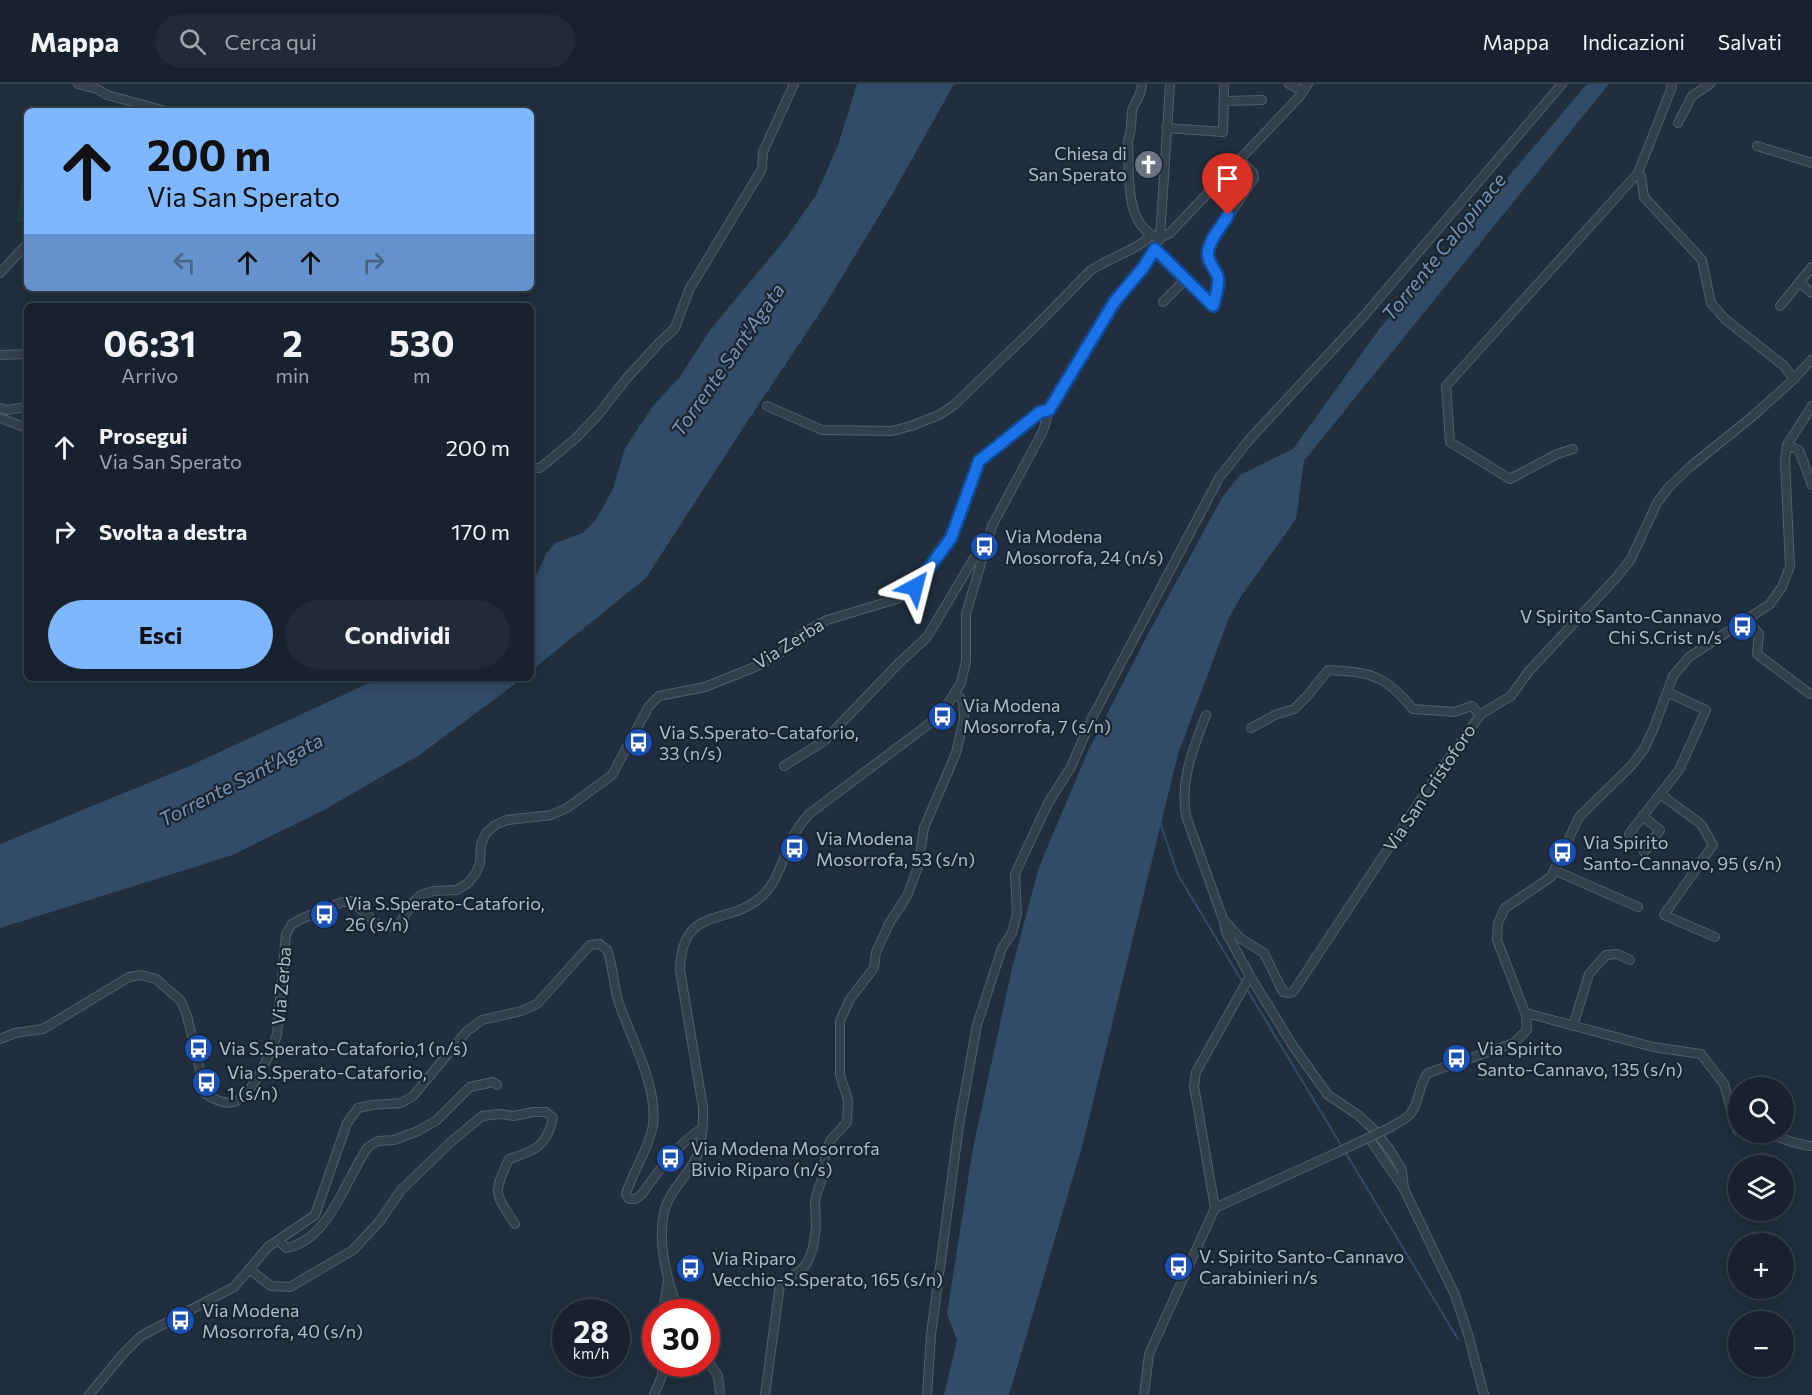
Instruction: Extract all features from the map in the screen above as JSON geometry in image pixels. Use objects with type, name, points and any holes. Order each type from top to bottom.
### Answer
[{"type":"street","points":[[78,84],[97,89],[107,95],[155,108]]},
{"type":"street","points":[[534,468],[540,468],[575,439],[646,357],[675,328],[689,290],[762,169],[763,152],[794,84]]},
{"type":"street","points":[[1142,84],[1141,95],[1132,108],[1131,132],[1128,141],[1132,209],[1137,220],[1151,235],[1160,238],[1170,233],[1306,87]]},
{"type":"street","points":[[784,766],[824,741],[898,664],[927,638],[992,527],[1043,431],[1049,410],[1115,301],[1143,268],[1155,249],[1160,238],[1170,84]]},
{"type":"street","points":[[1289,84],[1306,87]]},
{"type":"street","points":[[927,1395],[931,1335],[959,1125],[977,1025],[1002,948],[1012,933],[1017,914],[1015,874],[1048,803],[1071,767],[1092,718],[1219,478],[1249,440],[1364,317],[1562,84]]},
{"type":"street","points":[[1573,449],[1557,454],[1510,479],[1450,442],[1446,386],[1638,173],[1672,87],[1671,84]]},
{"type":"street","points":[[1678,123],[1692,96],[1710,84]]},
{"type":"street","points":[[1166,128],[1223,132],[1224,88]]},
{"type":"street","points":[[1224,101],[1262,100]]},
{"type":"street","points":[[1757,146],[1812,163]]},
{"type":"street","points":[[1155,249],[1213,306],[1218,287],[1218,276],[1209,261],[1209,246],[1254,178],[1254,173],[1240,160]]},
{"type":"street","points":[[1638,173],[1641,176],[1644,197],[1702,260],[1711,303],[1725,319],[1784,366],[1794,379]]},
{"type":"street","points":[[766,406],[822,430],[892,431],[939,415],[954,405],[985,376],[1090,271],[1105,260],[1144,243],[1151,235]]},
{"type":"street","points":[[0,273],[24,247]]},
{"type":"street","points":[[1779,306],[1812,267]]},
{"type":"street","points":[[1163,302],[1185,279]]},
{"type":"street","points":[[1799,282],[1812,293]]},
{"type":"street","points":[[0,355],[24,354]]},
{"type":"street","name":"Via San Cristoforo","points":[[1223,918],[1240,938],[1264,953],[1282,992],[1289,993],[1299,986],[1396,836],[1480,715],[1511,696],[1529,671],[1616,578],[1631,558],[1657,503],[1668,488],[1691,466],[1753,416],[1794,379],[1812,359]]},
{"type":"street","points":[[1215,1208],[1391,1127],[1410,1116],[1415,1107],[1420,1086],[1428,1073],[1514,1043],[1527,1030],[1526,1013],[1497,940],[1498,923],[1505,908],[1551,877],[1580,818],[1632,765],[1644,749],[1674,676],[1689,657],[1770,604],[1782,587],[1790,566],[1785,461],[1787,445],[1812,406]]},
{"type":"street","points":[[0,408],[7,410],[24,407]]},
{"type":"street","name":"Via Zerba","points":[[0,1039],[15,1033],[44,1029],[129,977],[141,975],[156,979],[181,1001],[187,1016],[206,1094],[216,1100],[229,1103],[240,1100],[250,1088],[274,1045],[280,1017],[286,934],[292,924],[342,902],[351,901],[379,925],[389,927],[399,924],[415,900],[422,894],[457,890],[468,883],[476,873],[486,834],[495,825],[507,820],[551,814],[567,808],[612,775],[649,706],[659,696],[705,687],[755,668],[778,655],[808,630],[827,620],[897,599],[915,587],[951,538],[979,461],[1040,412],[1049,410]]},
{"type":"street","points":[[0,418],[24,427]]},
{"type":"street","points":[[1787,445],[1799,450],[1812,485]]},
{"type":"street","points":[[675,1299],[668,1279],[661,1235],[664,1212],[674,1190],[695,1160],[703,1128],[703,1108],[680,970],[681,950],[688,935],[706,920],[749,906],[762,897],[773,883],[795,832],[809,814],[933,721],[955,692],[961,683],[966,661],[966,614],[992,527]]},
{"type":"street","points":[[1746,620],[1759,634],[1756,654],[1810,694],[1812,693]]},
{"type":"street","points":[[1251,728],[1275,715],[1294,709],[1328,670],[1362,672],[1379,678],[1397,689],[1413,709],[1454,712],[1472,706],[1480,715]]},
{"type":"street","points":[[765,1395],[780,1284],[807,1263],[813,1248],[816,1227],[815,1200],[824,1172],[825,1156],[830,1142],[847,1122],[848,1100],[840,1075],[840,1021],[850,999],[873,968],[876,952],[890,922],[907,896],[918,867],[924,828],[956,753],[964,719],[963,701],[955,692]]},
{"type":"street","points":[[1629,834],[1679,770],[1706,710],[1667,692]]},
{"type":"street","points":[[1206,715],[1186,769],[1184,802],[1186,816],[1226,932],[1249,979],[1328,1095],[1358,1115],[1390,1150],[1402,1170],[1404,1189]]},
{"type":"street","points":[[1660,794],[1701,824],[1713,845],[1664,915],[1715,937]]},
{"type":"street","points":[[1642,816],[1660,830],[1644,852]]},
{"type":"street","points":[[1554,870],[1638,907]]},
{"type":"street","points":[[89,1395],[141,1336],[234,1287],[268,1247],[315,1215],[347,1123],[358,1108],[401,1103],[413,1096],[467,1031],[482,1020],[521,1011],[537,1004],[590,945],[600,944],[607,950],[617,999],[644,1066],[651,1097],[653,1123],[649,1139],[626,1194],[629,1198],[636,1199],[642,1194],[679,1147],[703,1128]]},
{"type":"street","points":[[1573,1026],[1589,974],[1606,955],[1617,954],[1630,960]]},
{"type":"street","points":[[1144,1395],[1149,1354],[1215,1208],[1194,1086],[1196,1072],[1249,979]]},
{"type":"street","points":[[1526,1013],[1653,1047],[1701,1054],[1724,1084],[1728,1097]]},
{"type":"street","points":[[279,1240],[286,1248],[297,1246],[312,1235],[330,1213],[368,1147],[378,1141],[394,1140],[418,1131],[437,1120],[470,1087],[493,1082],[497,1085]]},
{"type":"street","points":[[249,1269],[271,1286],[290,1287],[353,1250],[380,1221],[401,1190],[482,1116],[500,1114],[514,1116],[546,1112],[553,1118],[550,1133],[534,1149],[509,1159],[498,1183],[498,1198],[515,1224]]},
{"type":"street","points":[[1369,1138],[1404,1189],[1455,1295],[1484,1395]]},
{"type":"street","points":[[1794,1143],[1812,1146]]},
{"type":"street","points":[[665,1299],[668,1279]]},
{"type":"street","points":[[654,1395],[662,1377]]},
{"type":"street","points":[[718,1377],[720,1395]]},
{"type":"green space","points":[[24,175],[24,222],[16,221]]},
{"type":"water","name":"Torrente Sant'Agata","points":[[857,84],[954,84],[893,193],[825,305],[646,578],[534,669],[534,577],[546,554],[555,543],[583,533],[597,518],[613,489],[625,448],[653,406],[679,378],[710,330],[784,241],[816,195],[838,145]]},
{"type":"water","points":[[1587,84],[1609,84],[1304,461],[1296,519],[1240,598],[1229,618],[1178,754],[1083,1143],[1009,1395],[944,1395],[957,1340],[947,1314],[973,1148],[1012,968],[1039,867],[1088,751],[1223,496],[1240,475],[1293,449],[1380,328]]},
{"type":"water","name":"Torrente Sant'Agata","points":[[373,681],[519,681],[421,754],[324,810],[233,855],[0,928],[0,844],[187,767]]},
{"type":"waterway","points":[[1160,822],[1178,875],[1458,1339]]},
{"type":"place","name":"Chiesa di San Sperato","points":[[1148,164]]},
{"type":"place","name":"Via Modena Mosorrofa, 24 (n/s)","points":[[984,547]]},
{"type":"place","name":"V Spirito Santo-Cannavo Chi S.Crist n/s","points":[[1743,627]]},
{"type":"place","name":"Via Modena Mosorrofa, 7 (s/n)","points":[[942,716]]},
{"type":"place","name":"Via S.Sperato-Cataforio, 33 (n/s)","points":[[638,743]]},
{"type":"place","name":"Via Modena Mosorrofa, 53 (s/n)","points":[[795,849]]},
{"type":"place","name":"Via Spirito Santo-Cannavo, 95 (s/n)","points":[[1562,853]]},
{"type":"place","name":"Via S.Sperato-Cataforio, 26 (s/n)","points":[[324,914]]},
{"type":"place","name":"Via S.Sperato-Cataforio,1 (n/s)","points":[[198,1049]]},
{"type":"place","name":"Via Spirito Santo-Cannavo, 135 (s/n)","points":[[1456,1059]]},
{"type":"place","name":"Via S.Sperato-Cataforio, 1 (s/n)","points":[[206,1083]]},
{"type":"place","name":"Via Modena Mosorrofa Bivio Riparo (n/s)","points":[[670,1159]]},
{"type":"place","name":"V. Spirito Santo-Cannavo Carabinieri n/s","points":[[1178,1267]]},
{"type":"place","name":"Via Riparo Vecchio-S.Sperato, 165 (s/n)","points":[[691,1269]]},
{"type":"place","name":"Via Modena Mosorrofa, 40 (s/n)","points":[[181,1321]]},
{"type":"route","points":[[915,587],[951,538],[979,461],[1040,412],[1049,410],[1115,301],[1143,268],[1155,249],[1213,306],[1218,287],[1218,276],[1209,261],[1209,246],[1228,215]]},
{"type":"water label","name":"Torrente Calopinace","points":[[1444,247]]}]
